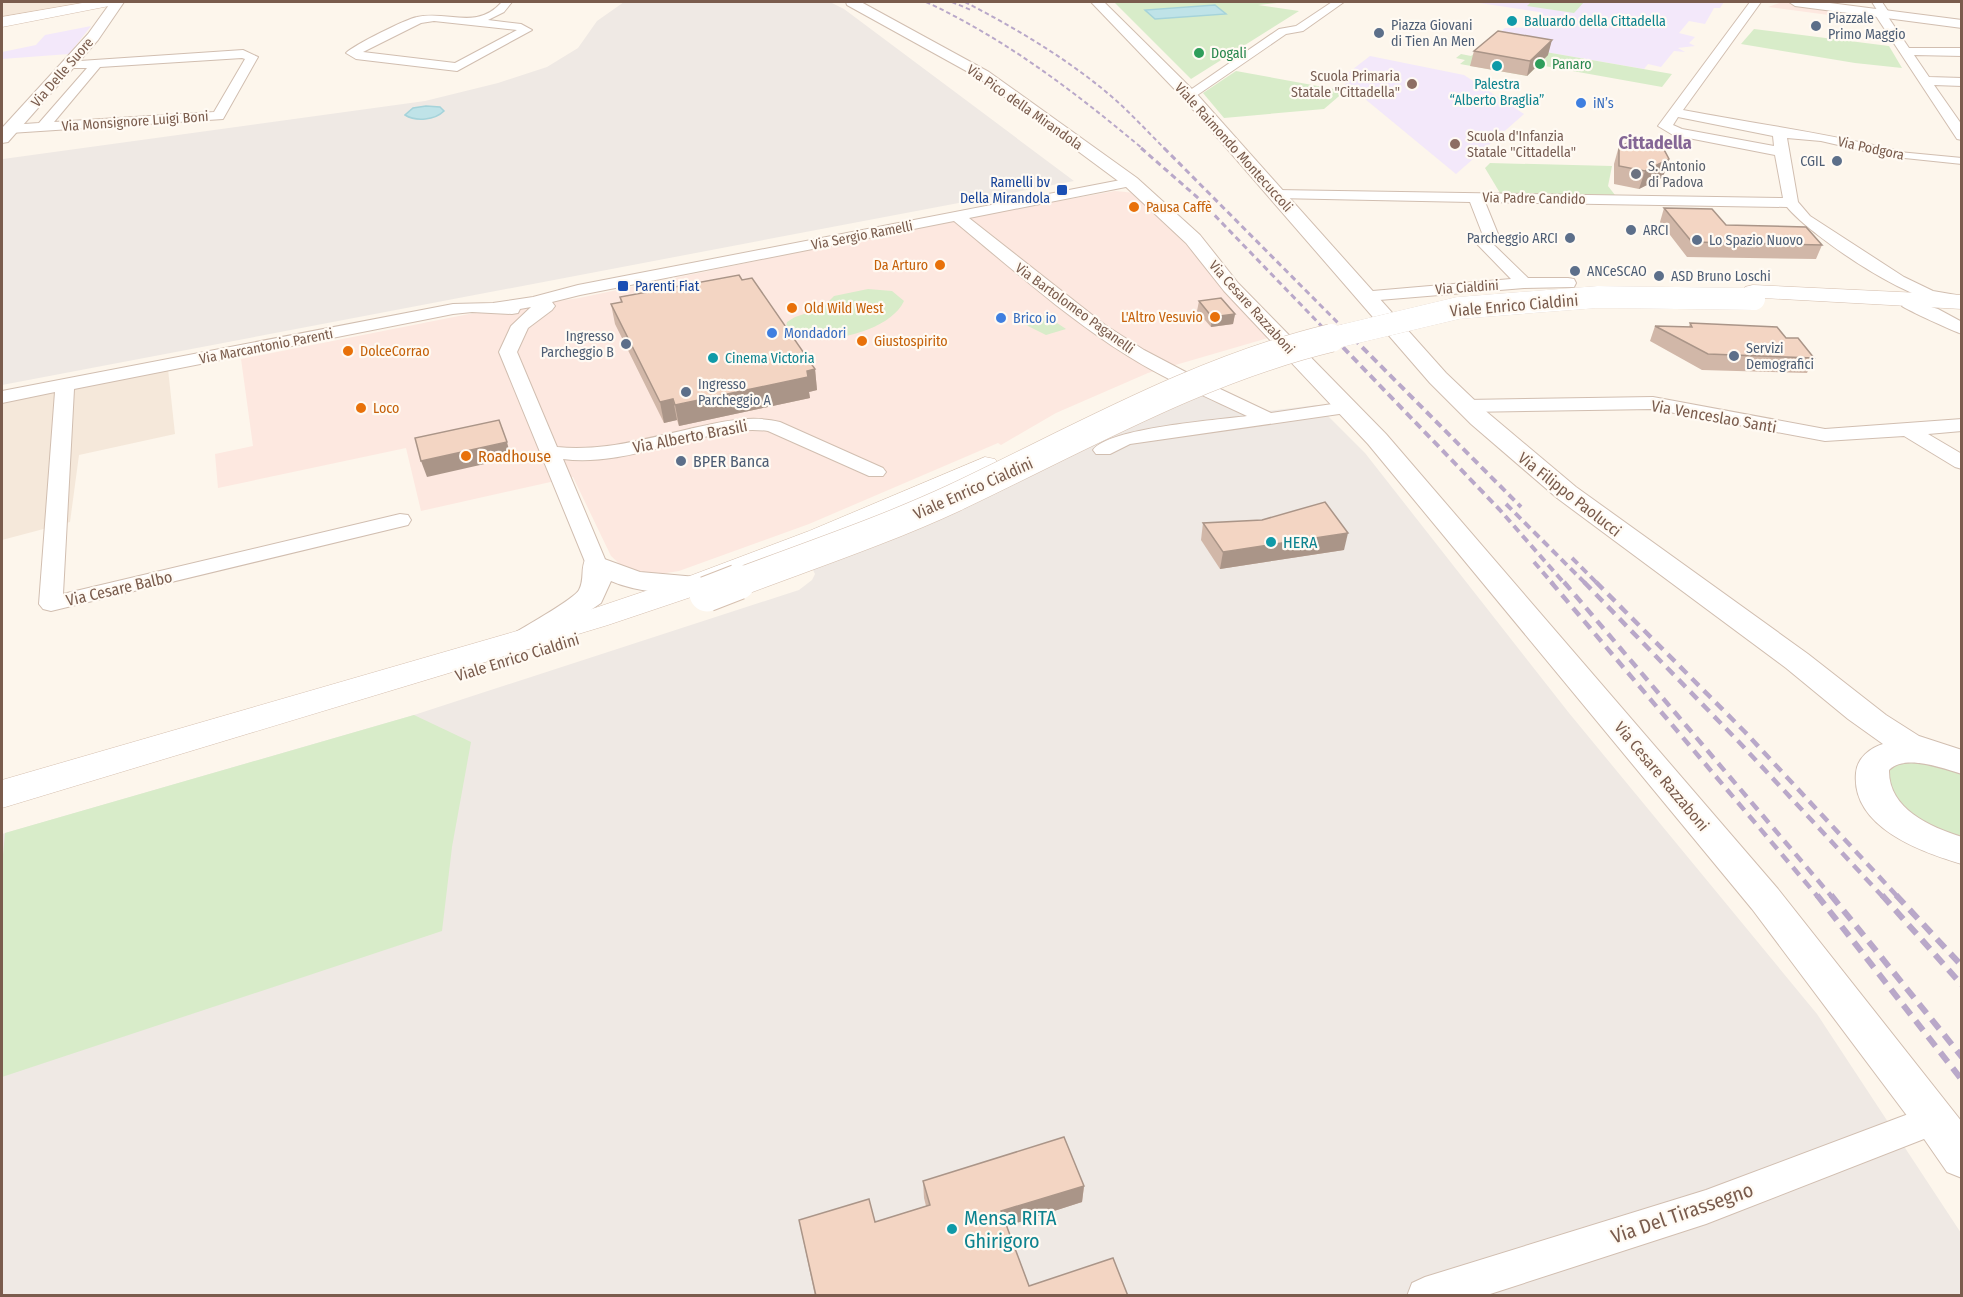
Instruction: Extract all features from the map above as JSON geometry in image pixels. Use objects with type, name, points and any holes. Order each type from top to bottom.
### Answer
[{"type":"main road","points":[[2,22],[109,2]]},
{"type":"main road","name":"Viale Enrico Cialdini","points":[[1901,295],[1962,310]]},
{"type":"main road","name":"Viale Enrico Cialdini","points":[[2,794],[703,589],[865,535],[941,504],[1184,388],[1286,349],[1458,308],[1598,297],[1901,295],[1962,302]]},
{"type":"main road","name":"Viale Enrico Cialdini","points":[[2,811],[601,631],[703,589]]},
{"type":"street","points":[[61,10],[92,2]]},
{"type":"street","name":"Via Delle Suore","points":[[6,134],[93,37],[117,2]]},
{"type":"street","points":[[476,22],[526,30],[457,67],[352,53],[418,20],[434,18],[476,22],[500,10],[507,2]]},
{"type":"street","name":"Via Pico della Mirandola","points":[[852,2],[984,75],[1131,182]]},
{"type":"street","name":"Viale Raimondo Montecuccoli","points":[[1097,2],[1189,95],[1367,296]]},
{"type":"street","points":[[1189,95],[1283,32],[1299,29],[1339,2]]},
{"type":"street","points":[[1795,2],[1879,7],[1962,24]]},
{"type":"street","points":[[1757,5],[1665,126],[1670,130],[1781,152]]},
{"type":"street","points":[[1879,7],[1925,81],[1955,117],[1962,136]]},
{"type":"street","points":[[1905,51],[1962,52]]},
{"type":"street","name":"Via Monsignore Luigi Boni","points":[[6,134],[43,127],[218,116],[252,57],[243,54],[69,65]]},
{"type":"street","name":"Via Monsignore Luigi Boni","points":[[43,127],[97,63]]},
{"type":"street","points":[[1925,81],[1962,82]]},
{"type":"street","name":"Via Podgora","points":[[1675,112],[1780,133],[1821,137],[1899,155],[1962,161]]},
{"type":"street","points":[[1780,133],[1781,152],[1791,203],[1819,229],[1901,295],[1962,329]]},
{"type":"street","name":"Via Sergio Ramelli","points":[[497,307],[534,302],[593,287],[1131,182]]},
{"type":"street","name":"Via Cesare Razzaboni","points":[[1131,182],[1193,239],[1231,287],[1377,439],[1765,899],[1935,1119],[1962,1158]]},
{"type":"street","name":"Via Padre Candido","points":[[1276,194],[1791,203]]},
{"type":"street","points":[[1476,197],[1492,239],[1485,244],[1524,283]]},
{"type":"street","name":"Via Bartolomeo Paganelli","points":[[957,216],[1044,289],[1120,343],[1146,359],[1267,418]]},
{"type":"street","name":"Via Cialdini","points":[[1367,296],[1524,283],[1568,282]]},
{"type":"street","name":"Via Sergio Ramelli","points":[[593,287],[532,313],[516,329],[508,352],[596,564]]},
{"type":"street","name":"Via Filippo Paolucci","points":[[1367,296],[1465,406],[1573,498],[1798,662],[1881,729],[1926,752]]},
{"type":"street","name":"Via Marcantonio Parenti","points":[[2,397],[453,309],[497,307],[532,313]]},
{"type":"street","name":"Via Cesare Balbo","points":[[65,384],[51,604],[400,520]]},
{"type":"street","name":"Via Venceslao Santi","points":[[1465,406],[1653,403],[1825,435],[1910,431],[1962,425]]},
{"type":"street","points":[[1103,450],[1125,439],[1346,408]]},
{"type":"street","name":"Via Alberto Brasili","points":[[561,480],[569,468],[603,453],[733,425],[759,423],[773,426],[876,472]]},
{"type":"street","points":[[1910,431],[1962,463]]},
{"type":"street","name":"Via Alberto Brasili","points":[[550,452],[603,453]]},
{"type":"street","points":[[526,639],[591,597],[597,579],[596,564],[636,581],[703,589]]},
{"type":"street","name":"Via Filippo Paolucci","points":[[1798,662],[1851,720],[1865,739],[1872,755],[1872,785],[1877,798],[1902,823]]},
{"type":"street","points":[[1872,771],[1875,764],[1896,752],[1926,752],[1962,762]]},
{"type":"street","points":[[1902,823],[1939,844],[1962,850]]},
{"type":"street","points":[[1902,823],[1937,850],[1962,874]]},
{"type":"street","name":"Via Del Tirassegno","points":[[1425,1296],[1706,1207],[1935,1119]]},
{"type":"shaded area","points":[[2,2],[121,2],[2,25]]},
{"type":"shaded area","points":[[624,2],[830,2],[844,9],[1074,181],[2,385],[3,159],[425,101],[498,83],[547,67],[578,48],[597,21]]},
{"type":"shaded area","points":[[1473,2],[1724,2],[1720,8],[1714,8],[1705,24],[1689,21],[1679,33],[1695,37],[1689,43],[1695,46],[1678,48],[1685,52],[1674,51],[1661,67],[1648,64],[1644,69],[1488,42],[1505,28],[1555,27],[1539,12]]},
{"type":"shaded area","points":[[1782,2],[1870,14],[1874,21],[1768,7]]},
{"type":"shaded area","points":[[91,26],[69,54],[2,59],[2,52],[36,45],[45,35]]},
{"type":"shaded area","points":[[1370,56],[1464,75],[1524,114],[1456,174],[1359,94],[1338,90],[1353,78],[1344,76]]},
{"type":"shaded area","points":[[1115,191],[1136,193],[1181,234],[1268,338],[1148,373],[1056,413],[1001,445],[998,443],[809,524],[679,571],[654,575],[624,568],[611,556],[573,477],[421,511],[406,448],[218,488],[215,454],[253,446],[241,359],[469,314],[579,298],[942,222]]},
{"type":"shaded area","points":[[168,369],[175,434],[79,455],[70,522],[2,540],[2,402]]},
{"type":"shaded area","points":[[1211,384],[1268,411],[1317,405],[1365,453],[1569,713],[1817,1014],[1961,1233],[1961,1295],[2,1295],[2,834],[414,715],[799,590],[812,580],[815,574],[812,568]]},
{"type":"green space","name":"Dogali","points":[[1114,2],[1286,2],[1258,5],[1299,11],[1191,79]]},
{"type":"green space","points":[[1531,2],[1584,2],[1574,13],[1527,6]]},
{"type":"green space","points":[[1754,29],[1889,46],[1902,68],[1855,63],[1741,44]]},
{"type":"green space","name":"Panaro","points":[[1488,42],[1672,74],[1662,87],[1539,65],[1527,76],[1460,64],[1465,60],[1456,58],[1461,54],[1471,56]]},
{"type":"green space","points":[[1236,71],[1345,91],[1324,109],[1224,118],[1203,93]]},
{"type":"green space","points":[[1490,163],[1612,166],[1608,186],[1615,195],[1500,193],[1485,168]]},
{"type":"green space","points":[[868,289],[892,291],[904,301],[884,322],[853,334],[818,339],[790,335],[786,327],[787,322],[795,317],[822,308],[834,296]]},
{"type":"green space","points":[[1045,315],[1066,329],[1046,335],[1024,324]]},
{"type":"green space","points":[[414,715],[471,742],[452,847],[442,931],[2,1077],[2,866],[5,833]]},
{"type":"green space","points":[[1909,760],[1961,769],[1961,841],[1947,838],[1890,798],[1888,769]]},
{"type":"water","points":[[1215,5],[1226,14],[1155,19],[1145,10]]},
{"type":"water","points":[[440,107],[444,111],[425,119],[414,119],[405,115],[413,108]]},
{"type":"building","points":[[1498,31],[1552,40],[1530,61],[1474,51]]},
{"type":"building","points":[[1633,141],[1662,146],[1669,159],[1645,171],[1619,166],[1619,146]]},
{"type":"building","points":[[1664,208],[1712,209],[1726,225],[1806,227],[1822,245],[1692,242]]},
{"type":"building","name":"Cinema Victoria","points":[[739,275],[742,280],[752,278],[815,369],[807,371],[808,377],[675,405],[673,399],[660,402],[611,304],[622,302],[620,297]]},
{"type":"building","points":[[1221,298],[1235,314],[1212,317],[1199,301]]},
{"type":"building","points":[[1690,323],[1777,327],[1786,338],[1798,338],[1814,358],[1708,354],[1655,326],[1692,327]]},
{"type":"building","points":[[499,420],[507,442],[421,461],[415,438]]},
{"type":"building","points":[[1325,502],[1348,533],[1223,552],[1203,523],[1262,520]]},
{"type":"building","name":"Mensa RITA Ghirigoro","points":[[1064,1137],[1084,1186],[1001,1211],[1029,1286],[1113,1258],[1128,1296],[816,1296],[799,1220],[869,1199],[875,1222],[930,1205],[923,1181]]},
{"type":"railway","points":[[926,2],[984,33],[1039,68],[1143,149]]},
{"type":"railway","points":[[952,2],[971,10]]},
{"type":"railway","points":[[965,2],[1025,35],[1064,60],[1119,103],[1164,148]]},
{"type":"railway","points":[[1141,148],[1197,197],[1335,340]]},
{"type":"railway","points":[[1164,148],[1355,340]]},
{"type":"railway","points":[[1334,338],[1499,509],[1565,584]]},
{"type":"railway","points":[[1353,338],[1521,507]]},
{"type":"railway","points":[[1506,504],[1584,582]]},
{"type":"railway","points":[[1572,558],[1596,582]]},
{"type":"railway","points":[[1534,562],[1553,584]]},
{"type":"railway","points":[[1551,582],[1818,897]]},
{"type":"railway","points":[[1564,582],[1832,897]]},
{"type":"railway","points":[[1584,582],[1738,741],[1883,897]]},
{"type":"railway","points":[[1596,582],[1745,732],[1898,897]]},
{"type":"railway","points":[[1817,895],[1962,1080]]},
{"type":"railway","points":[[1831,895],[1962,1057]]},
{"type":"railway","points":[[1882,895],[1962,985]]},
{"type":"railway","points":[[1896,895],[1962,966]]},
{"type":"place","name":"Baluardo della Cittadella","points":[[1512,21]]},
{"type":"place","name":"Piazzale Primo Maggio","points":[[1816,26]]},
{"type":"place","name":"Piazza Giovani di Tien An Men","points":[[1379,33]]},
{"type":"place","name":"Dogali","points":[[1199,53]]},
{"type":"place","name":"Panaro","points":[[1540,64]]},
{"type":"place","name":"Palestra “Alberto Braglia”","points":[[1497,66]]},
{"type":"place","name":"Scuola Primaria Statale \"Cittadella\"","points":[[1412,84]]},
{"type":"place","name":"iN’s","points":[[1581,103]]},
{"type":"place","name":"Scuola d'Infanzia Statale \"Cittadella\"","points":[[1455,144]]},
{"type":"place","name":"CGIL","points":[[1837,161]]},
{"type":"place","name":"S. Antonio di Padova","points":[[1636,174]]},
{"type":"place","name":"Ramelli bv Della Mirandola","points":[[1062,190]]},
{"type":"place","name":"Pausa Caffè","points":[[1134,207]]},
{"type":"place","name":"ARCI","points":[[1631,230]]},
{"type":"place","name":"Parcheggio ARCI","points":[[1570,238]]},
{"type":"place","name":"Lo Spazio Nuovo","points":[[1697,240]]},
{"type":"place","name":"Da Arturo","points":[[940,265]]},
{"type":"place","name":"ANCeSCAO","points":[[1575,271]]},
{"type":"place","name":"ASD Bruno Loschi","points":[[1659,276]]},
{"type":"place","name":"Parenti Fiat","points":[[623,286]]},
{"type":"place","name":"Old Wild West","points":[[792,308]]},
{"type":"place","name":"L'Altro Vesuvio","points":[[1215,317]]},
{"type":"place","name":"Brico io","points":[[1001,318]]},
{"type":"place","name":"Mondadori","points":[[772,333]]},
{"type":"place","name":"Giustospirito","points":[[862,341]]},
{"type":"place","name":"Ingresso Parcheggio B","points":[[626,344]]},
{"type":"place","name":"DolceCorrao","points":[[348,351]]},
{"type":"place","name":"Servizi Demografici","points":[[1734,356]]},
{"type":"place","name":"Cinema Victoria","points":[[713,358]]},
{"type":"place","name":"Ingresso Parcheggio A","points":[[686,392]]},
{"type":"place","name":"Loco","points":[[361,408]]},
{"type":"place","name":"Roadhouse","points":[[466,456]]},
{"type":"place","name":"BPER Banca","points":[[681,461]]},
{"type":"place","name":"HERA","points":[[1271,542]]},
{"type":"place","name":"Mensa RITA Ghirigoro","points":[[952,1229]]},
{"type":"district","name":"Cittadella","points":[[1655,143]]}]
